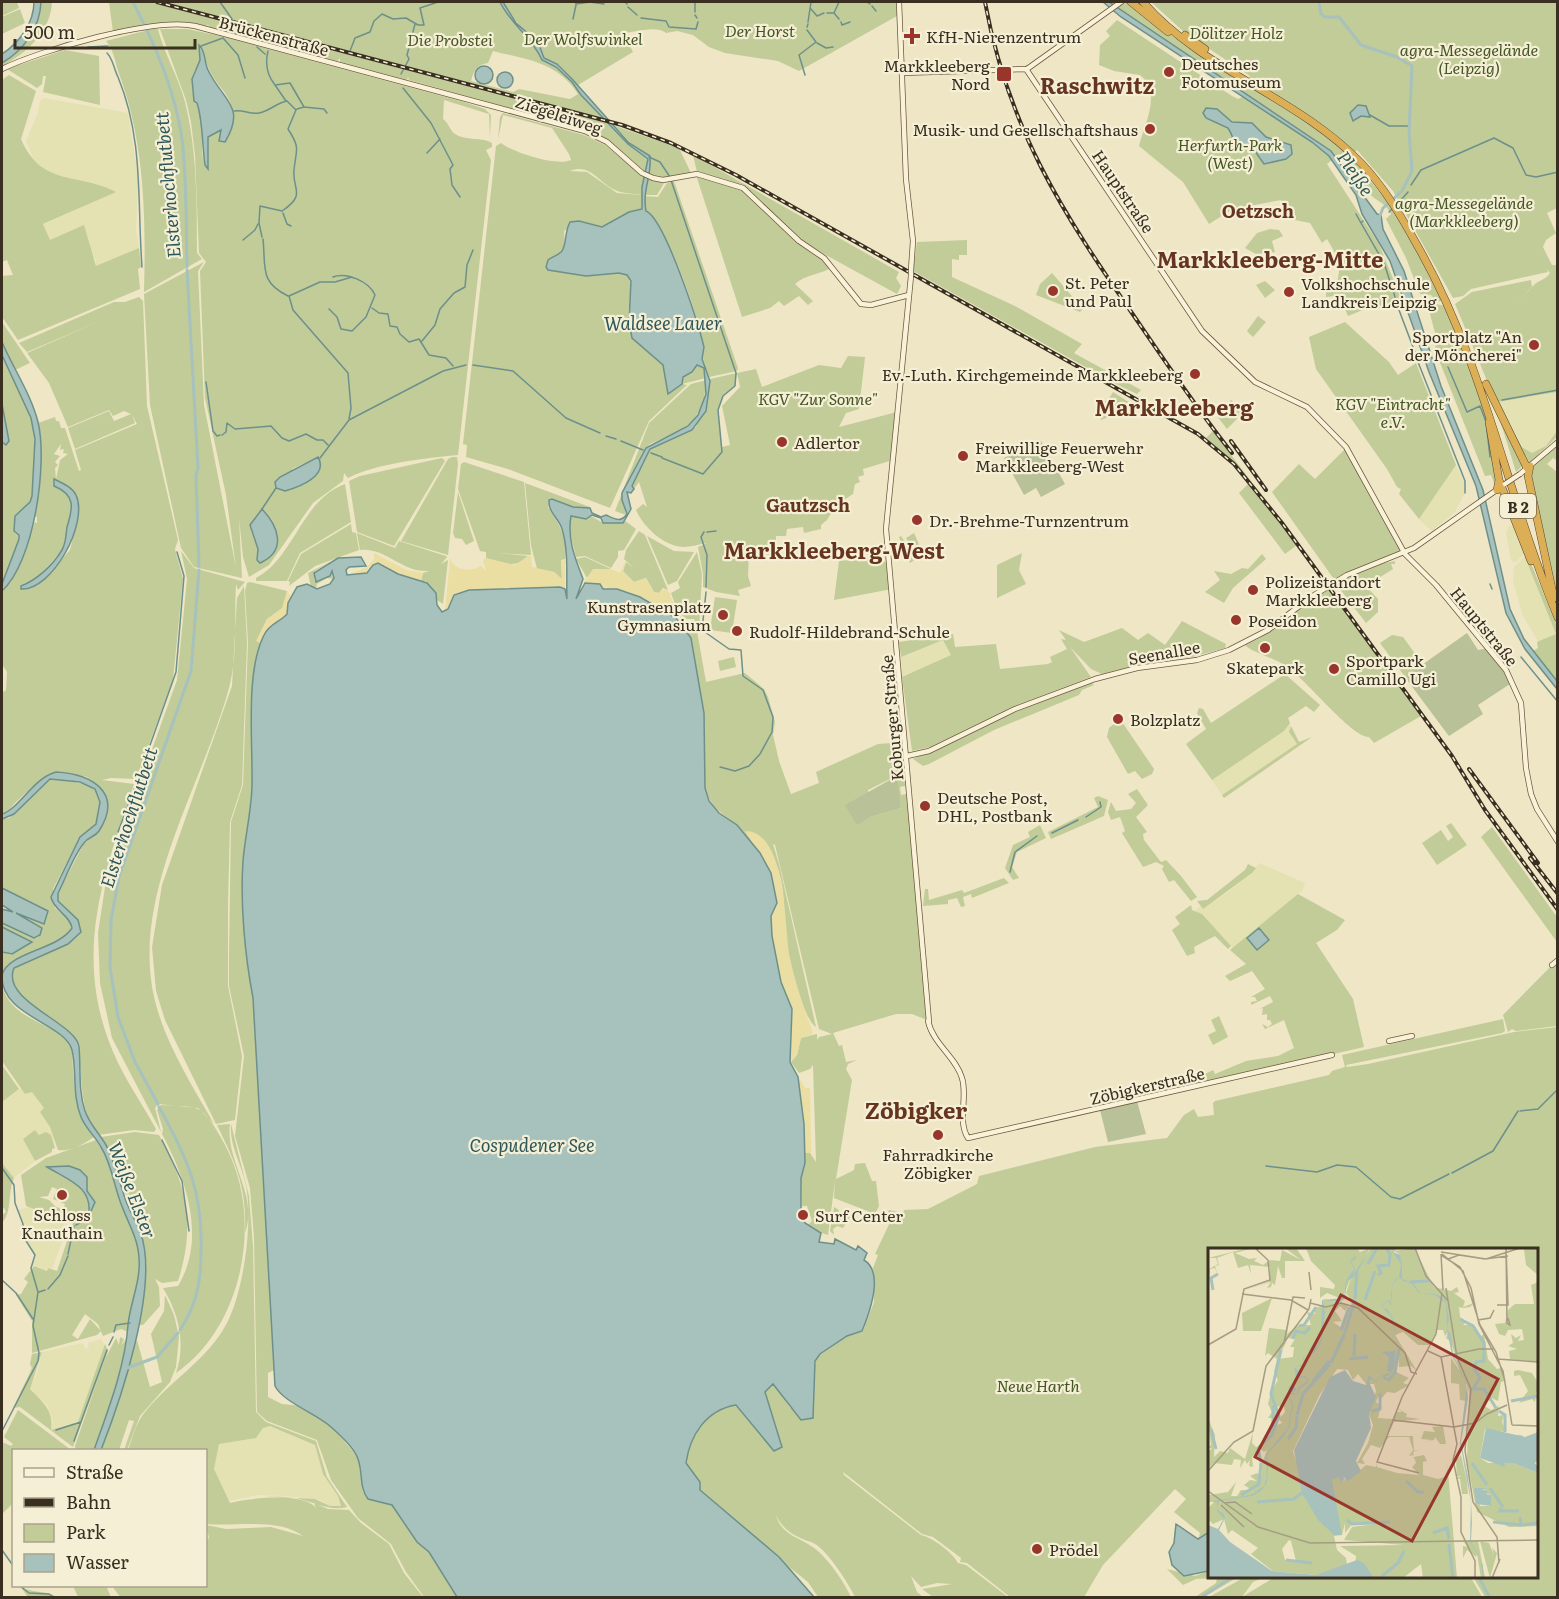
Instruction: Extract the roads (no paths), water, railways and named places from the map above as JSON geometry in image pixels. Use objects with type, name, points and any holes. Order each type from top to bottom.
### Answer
[{"type":"highway","points":[[1131,2],[1150,20],[1186,41]]},
{"type":"highway","name":"B 2","points":[[1143,2],[1186,41],[1330,131],[1354,153],[1390,196],[1449,302],[1486,384],[1555,604],[1557,618]]},
{"type":"highway","name":"B 2","points":[[1149,2],[1179,31],[1248,80]]},
{"type":"highway","name":"B 2","points":[[1449,302],[1486,401],[1525,529],[1555,604]]},
{"type":"highway","points":[[1486,384],[1525,471],[1555,604]]},
{"type":"highway","points":[[1486,401],[1498,489],[1555,604]]},
{"type":"main road","name":"Koburger Straße","points":[[899,2],[906,179],[912,244],[886,529],[929,1022],[936,1040],[963,1079],[963,1114],[967,1138]]},
{"type":"main road","points":[[902,73],[1026,69],[1121,2]]},
{"type":"main road","name":"Brückenstraße","points":[[2,69],[36,54],[111,36],[156,26],[189,25],[401,81]]},
{"type":"main road","points":[[1031,77],[1032,66]]},
{"type":"main road","name":"Hauptstraße","points":[[1026,69],[1202,331],[1258,384],[1307,407],[1346,447],[1392,533],[1406,553],[1495,656],[1514,683],[1522,711],[1526,768],[1531,794],[1536,809],[1557,842]]},
{"type":"main road","name":"Ziegeleiweg","points":[[401,81],[585,131],[613,146],[647,176],[671,179],[697,174],[743,188],[799,241],[824,258],[856,301],[864,306],[909,295]]},
{"type":"main road","name":"Seenallee","points":[[907,756],[929,751],[1015,709],[1093,680],[1137,668],[1197,660],[1225,652],[1268,630],[1311,597],[1347,575],[1406,553],[1525,471],[1557,442]]},
{"type":"main road","points":[[1552,965],[1557,960]]},
{"type":"main road","points":[[1389,1041],[1412,1036]]},
{"type":"main road","name":"Zöbigkerstraße","points":[[967,1138],[1332,1054]]},
{"type":"water","points":[[34,2],[41,2],[38,21],[34,29],[24,45],[2,63],[2,54],[20,38],[28,25]]},
{"type":"water","name":"Cospudener See","points":[[500,2],[503,2],[516,23],[538,42],[544,58],[557,64],[573,80],[629,143],[650,156],[645,196],[646,211],[654,218],[671,251],[704,347],[702,359],[710,381],[706,411],[692,430],[650,449],[632,486],[634,489],[631,493],[627,492],[631,509],[623,523],[603,523],[601,518],[592,515],[586,519],[571,516],[570,533],[583,579],[576,599],[585,583],[600,584],[603,589],[617,589],[640,597],[676,618],[691,638],[704,713],[705,788],[709,801],[719,813],[737,825],[760,853],[771,873],[777,903],[771,916],[772,936],[781,982],[792,1009],[790,1062],[798,1077],[804,1124],[805,1163],[801,1178],[801,1214],[805,1223],[821,1233],[819,1242],[834,1244],[835,1239],[856,1250],[858,1246],[867,1253],[864,1260],[874,1274],[874,1294],[862,1331],[847,1336],[820,1354],[815,1361],[813,1418],[801,1420],[773,1384],[765,1392],[782,1447],[774,1451],[736,1405],[716,1412],[701,1425],[691,1443],[686,1463],[700,1482],[700,1490],[779,1557],[814,1597],[457,1597],[429,1552],[417,1542],[392,1505],[368,1499],[363,1490],[358,1459],[350,1446],[325,1422],[293,1403],[275,1386],[253,998],[242,895],[243,861],[252,793],[252,688],[258,650],[264,635],[287,614],[288,603],[297,587],[307,584],[317,589],[330,584],[334,578],[332,571],[330,576],[316,582],[314,573],[338,558],[361,557],[366,566],[349,567],[346,570],[347,575],[367,573],[373,565],[378,563],[398,574],[427,583],[436,593],[437,605],[442,612],[448,609],[454,595],[469,590],[560,587],[565,589],[567,599],[564,538],[561,525],[550,508],[549,500],[573,507],[590,508],[592,513],[601,517],[606,515],[622,519],[627,514],[622,493],[646,448],[688,426],[698,415],[706,394],[704,368],[697,365],[692,372],[683,377],[682,384],[668,394],[663,365],[632,338],[629,322],[631,281],[627,275],[619,273],[586,276],[548,270],[546,267],[548,260],[563,249],[570,222],[579,221],[602,227],[629,212],[642,209],[642,187],[648,159],[628,144],[556,67],[542,60],[533,44],[510,18]]},
{"type":"water","points":[[1103,2],[1109,2],[1331,151],[1377,214],[1381,215],[1383,229],[1404,271],[1441,386],[1483,490],[1510,609],[1524,639],[1557,681],[1557,689],[1525,649],[1506,613],[1476,486],[1429,372],[1390,261],[1362,214],[1356,195],[1329,156],[1312,142],[1121,17]]},
{"type":"water","points":[[199,45],[203,50],[208,70],[230,104],[234,120],[225,142],[219,141],[221,130],[208,137],[208,169],[205,165],[200,117],[197,103],[194,101],[192,79],[200,60]]},
{"type":"water","points":[[484,66],[490,69],[493,75],[490,81],[484,84],[478,81],[475,75],[478,69]]},
{"type":"water","points":[[502,72],[508,72],[513,80],[511,86],[502,88],[497,83],[497,77]]},
{"type":"water","points":[[1358,105],[1366,106],[1370,117],[1361,116],[1353,121],[1350,113]]},
{"type":"water","points":[[1206,108],[1217,109],[1232,122],[1252,123],[1266,137],[1291,145],[1292,154],[1286,159],[1264,164],[1252,147],[1237,145],[1228,128],[1206,118],[1203,113]]},
{"type":"water","points":[[2,342],[35,412],[41,440],[41,462],[36,511],[30,536],[23,558],[2,591],[2,584],[19,539],[19,535],[14,531],[15,516],[30,502],[32,496],[35,439],[31,418],[2,355]]},
{"type":"water","points":[[2,404],[9,441],[6,445],[2,442]]},
{"type":"water","points":[[318,457],[319,470],[311,480],[285,491],[276,488],[275,482],[280,477]]},
{"type":"water","points":[[54,479],[69,487],[76,495],[79,507],[77,522],[65,553],[55,568],[33,587],[21,589],[21,586],[39,576],[49,566],[58,556],[64,544],[71,514],[71,503],[66,494],[54,486]]},
{"type":"water","points":[[262,509],[273,523],[277,545],[269,558],[260,563],[257,560],[258,549],[250,525]]},
{"type":"water","points":[[56,772],[92,781],[106,796],[108,806],[106,817],[99,831],[80,848],[58,893],[58,901],[78,920],[81,932],[68,944],[14,968],[13,980],[18,991],[28,1001],[75,1038],[79,1047],[85,1111],[112,1159],[126,1201],[141,1234],[145,1256],[142,1312],[135,1343],[101,1449],[94,1449],[123,1357],[138,1275],[138,1250],[107,1159],[78,1109],[72,1050],[67,1041],[58,1033],[21,1010],[11,1000],[4,989],[2,975],[6,967],[14,961],[56,941],[72,928],[51,897],[80,837],[96,824],[100,802],[95,789],[80,782],[50,779],[14,814],[2,819],[2,814],[14,807],[48,775]]},
{"type":"water","points":[[2,888],[48,911],[44,924],[16,913],[42,928],[40,935],[34,938],[2,923],[2,909],[13,912],[2,905]]},
{"type":"water","points":[[2,927],[32,942],[12,954],[2,952]]},
{"type":"water","points":[[1259,928],[1269,940],[1257,950],[1247,938]]},
{"type":"water","points":[[69,1166],[80,1170],[87,1177],[87,1191],[95,1202],[88,1218],[88,1199],[84,1192],[71,1181],[47,1167]]},
{"type":"water","points":[[1176,1524],[1198,1539],[1208,1533],[1208,1571],[1184,1576],[1172,1565],[1169,1552],[1174,1543]]},
{"type":"waterway","name":"Elsterhochflutbett","points":[[133,2],[163,68],[179,121],[185,171],[187,267]]},
{"type":"waterway","points":[[220,2],[232,19]]},
{"type":"waterway","points":[[350,51],[355,38],[370,32],[374,21],[382,14],[393,19],[406,18],[418,25],[424,25],[420,8],[438,2]]},
{"type":"waterway","points":[[575,2],[576,4],[590,2],[604,4]]},
{"type":"waterway","points":[[695,2],[695,12]]},
{"type":"waterway","points":[[808,22],[811,2]]},
{"type":"waterway","points":[[827,13],[834,13],[839,2]]},
{"type":"waterway","points":[[1319,2],[1321,14],[1325,17],[1339,17],[1361,45],[1397,57],[1412,66],[1409,132],[1412,171],[1402,191],[1383,208],[1379,218]]},
{"type":"waterway","points":[[573,19],[576,5]]},
{"type":"waterway","points":[[872,6],[876,11]]},
{"type":"waterway","points":[[628,7],[637,15]]},
{"type":"waterway","points":[[811,9],[817,16],[824,13]]},
{"type":"waterway","points":[[834,13],[839,19]]},
{"type":"waterway","points":[[641,18],[666,21],[669,27],[696,29],[698,22]]},
{"type":"waterway","points":[[841,22],[842,25],[850,22]]},
{"type":"waterway","points":[[224,31],[231,23]]},
{"type":"waterway","points":[[401,74],[409,59],[407,55],[415,24]]},
{"type":"waterway","points":[[805,75],[799,55],[816,42],[807,30]]},
{"type":"waterway","points":[[201,46],[223,38],[238,55],[245,78]]},
{"type":"waterway","points":[[817,43],[826,48],[833,47]]},
{"type":"waterway","points":[[88,47],[108,46]]},
{"type":"waterway","points":[[257,47],[265,54]]},
{"type":"waterway","points":[[268,51],[267,69],[272,81],[275,85],[290,83],[304,107]]},
{"type":"waterway","points":[[107,53],[126,101],[136,148],[142,267]]},
{"type":"waterway","points":[[275,85],[286,101]]},
{"type":"waterway","points":[[403,88],[431,123],[453,165],[450,169],[452,185],[460,197]]},
{"type":"waterway","points":[[234,111],[259,113],[287,101],[296,110]]},
{"type":"waterway","points":[[297,109],[304,107],[324,109],[327,113]]},
{"type":"waterway","points":[[262,237],[259,223],[260,206],[282,211],[296,196],[294,170],[297,149],[288,129],[296,110]]},
{"type":"waterway","points":[[1370,115],[1389,126],[1409,126]]},
{"type":"waterway","points":[[1411,185],[1421,170],[1494,138],[1513,148],[1526,175],[1536,177],[1558,172]]},
{"type":"waterway","points":[[427,153],[440,139]]},
{"type":"waterway","name":"Waldsee Lauer","points":[[649,157],[660,162],[670,177],[736,373],[735,386],[723,396],[718,410],[722,452],[703,474],[662,458]]},
{"type":"waterway","points":[[1400,201],[1408,192]]},
{"type":"waterway","points":[[1389,212],[1392,209]]},
{"type":"waterway","points":[[283,213],[287,224],[291,226]]},
{"type":"waterway","points":[[1356,214],[1361,223]]},
{"type":"waterway","points":[[1363,221],[1361,223],[1384,263],[1397,303]]},
{"type":"waterway","points":[[243,240],[255,230],[258,224]]},
{"type":"waterway","points":[[263,239],[268,279],[279,291],[288,296]]},
{"type":"waterway","points":[[422,341],[435,325],[440,309],[454,293],[465,287],[467,265],[473,250]]},
{"type":"waterway","name":"Elsterhochflutbett","points":[[187,270],[198,468],[196,475],[199,566]]},
{"type":"waterway","points":[[329,309],[337,317],[341,329],[352,331],[366,317],[375,295],[368,286],[357,279],[344,276],[333,277]]},
{"type":"waterway","points":[[289,296],[320,282],[335,282],[352,277]]},
{"type":"waterway","points":[[289,296],[293,310],[348,373],[351,408],[349,419]]},
{"type":"waterway","points":[[372,308],[379,313],[388,314],[390,326],[397,327],[400,334],[409,342],[419,339],[429,355],[446,358],[453,366]]},
{"type":"waterway","points":[[1399,310],[1416,355]]},
{"type":"waterway","points":[[1418,362],[1465,481],[1465,493]]},
{"type":"waterway","points":[[320,458],[349,420],[443,371],[466,365]]},
{"type":"waterway","points":[[473,365],[513,371],[566,418],[600,433]]},
{"type":"waterway","points":[[1448,367],[1467,412],[1480,406],[1486,422],[1490,457]]},
{"type":"waterway","points":[[206,382],[213,431],[217,436],[220,435]]},
{"type":"waterway","points":[[1502,400],[1558,390]]},
{"type":"waterway","points":[[222,435],[226,432],[227,423],[235,429],[271,426],[282,438],[289,441],[306,434],[317,440],[323,440],[328,445]]},
{"type":"waterway","points":[[606,436],[616,439]]},
{"type":"waterway","points":[[621,441],[643,450]]},
{"type":"waterway","points":[[651,453],[662,457]]},
{"type":"waterway","points":[[262,509],[276,488]]},
{"type":"waterway","points":[[707,532],[716,531]]},
{"type":"waterway","points":[[704,532],[701,537],[707,555],[706,587]]},
{"type":"waterway","points":[[138,779],[176,672],[184,576],[177,552]]},
{"type":"waterway","name":"Elsterhochflutbett","points":[[158,1104],[135,1062],[118,1017],[110,967],[111,920],[119,877],[191,671],[199,570]]},
{"type":"waterway","points":[[1490,584],[1492,589]]},
{"type":"waterway","points":[[706,592],[702,630],[729,649],[741,650],[743,676],[763,690],[773,717],[772,732],[760,754],[749,766],[735,771],[720,767]]},
{"type":"waterway","points":[[1521,657],[1558,702]]},
{"type":"waterway","points":[[118,832],[136,784]]},
{"type":"waterway","points":[[1086,817],[1101,807],[1100,802]]},
{"type":"waterway","points":[[1052,833],[1078,820]]},
{"type":"waterway","points":[[1010,872],[1015,852],[1037,836]]},
{"type":"waterway","points":[[1520,1111],[1538,1109],[1558,1089]]},
{"type":"waterway","name":"Elsterhochflutbett","points":[[159,1107],[178,1142],[191,1176],[196,1193],[201,1230],[199,1282],[194,1301],[180,1330]]},
{"type":"waterway","points":[[1452,1173],[1493,1151],[1518,1111]]},
{"type":"waterway","points":[[162,1140],[182,1181],[189,1231]]},
{"type":"waterway","points":[[1266,1166],[1317,1172],[1337,1165],[1356,1167],[1391,1197],[1400,1199],[1449,1174]]},
{"type":"waterway","points":[[2,1168],[14,1185],[15,1203],[23,1224],[23,1236],[35,1255],[31,1268],[38,1292],[33,1326],[39,1353],[38,1361],[2,1431]]},
{"type":"waterway","points":[[76,1225],[88,1218]]},
{"type":"waterway","points":[[68,1254],[74,1226]]},
{"type":"waterway","points":[[48,1289],[60,1275],[68,1256]]},
{"type":"waterway","points":[[2,1280],[16,1293],[33,1319]]},
{"type":"waterway","points":[[39,1292],[45,1290]]},
{"type":"waterway","points":[[114,1332],[116,1325],[130,1323]]},
{"type":"waterway","name":"Elsterhochflutbett","points":[[127,1368],[157,1357],[178,1333]]},
{"type":"waterway","points":[[109,1345],[113,1337]]},
{"type":"waterway","points":[[74,1441],[107,1350]]},
{"type":"waterway","points":[[56,1430],[81,1422]]},
{"type":"waterway","points":[[2,1550],[12,1564]]},
{"type":"waterway","points":[[1200,1598],[1231,1578]]},
{"type":"waterway","points":[[1479,1578],[1490,1598]]},
{"type":"waterway","points":[[21,1587],[29,1593],[49,1594],[55,1598]]},
{"type":"railway","points":[[157,2],[622,125],[671,143],[736,175],[1198,434],[1234,464],[1282,523],[1452,756],[1485,810],[1558,910]]},
{"type":"railway","points":[[985,2],[1008,90],[1023,129],[1061,204],[1158,351],[1232,453]]},
{"type":"railway","points":[[1231,441],[1266,490]]},
{"type":"railway","points":[[1469,769],[1538,863]]},
{"type":"railway","points":[[1530,858],[1558,894]]},
{"type":"place","name":"KfH-Nierenzentrum","points":[[912,36]]},
{"type":"place","name":"Deutsches Fotomuseum","points":[[1169,72]]},
{"type":"place","name":"Markkleeberg Nord","points":[[1004,74]]},
{"type":"place","name":"Musik- und Gesellschaftshaus","points":[[1150,129]]},
{"type":"place","name":"St. Peter und Paul","points":[[1053,291]]},
{"type":"place","name":"Volkshochschule Landkreis Leipzig","points":[[1289,292]]},
{"type":"place","name":"Sportplatz \"An der Möncherei\"","points":[[1534,345]]},
{"type":"place","name":"Ev.-Luth. Kirchgemeinde Markkleeberg","points":[[1195,374]]},
{"type":"place","name":"Adlertor","points":[[782,442]]},
{"type":"place","name":"Freiwillige Feuerwehr Markkleeberg-West","points":[[963,456]]},
{"type":"place","name":"Dr.-Brehme-Turnzentrum","points":[[917,520]]},
{"type":"place","name":"Polizeistandort Markkleeberg","points":[[1253,590]]},
{"type":"place","name":"Kunstrasenplatz Gymnasium","points":[[723,615]]},
{"type":"place","name":"Poseidon","points":[[1236,620]]},
{"type":"place","name":"Rudolf-Hildebrand-Schule","points":[[737,631]]},
{"type":"place","name":"Skatepark","points":[[1265,648]]},
{"type":"place","name":"Sportpark Camillo Ugi","points":[[1334,669]]},
{"type":"place","name":"Bolzplatz","points":[[1118,719]]},
{"type":"place","name":"Deutsche Post, DHL, Postbank","points":[[925,806]]},
{"type":"place","name":"Fahrradkirche Zöbigker","points":[[938,1135]]},
{"type":"place","name":"Schloss Knauthain","points":[[62,1195]]},
{"type":"place","name":"Surf Center","points":[[803,1215]]},
{"type":"place","name":"Prödel","points":[[1037,1549]]},
{"type":"district","name":"Raschwitz","points":[[1097,84]]},
{"type":"district","name":"Oetzsch","points":[[1258,210]]},
{"type":"district","name":"Markkleeberg-Mitte","points":[[1270,258]]},
{"type":"district","name":"Markkleeberg","points":[[1174,406]]},
{"type":"district","name":"Gautzsch","points":[[808,504]]},
{"type":"district","name":"Markkleeberg-West","points":[[834,549]]},
{"type":"district","name":"Zöbigker","points":[[916,1109]]},
{"type":"park label","name":"Der Horst","points":[[760,30]]},
{"type":"park label","name":"Dölitzer Holz","points":[[1236,32]]},
{"type":"park label","name":"Der Wolfswinkel","points":[[583,38]]},
{"type":"park label","name":"Die Probstei","points":[[450,39]]},
{"type":"park label","name":"agra-Messegelände (Leipzig)","points":[[1469,58]]},
{"type":"park label","name":"Herfurth-Park (West)","points":[[1230,153]]},
{"type":"park label","name":"agra-Messegelände (Markkleeberg)","points":[[1464,211]]},
{"type":"park label","name":"KGV \"Zur Sonne\"","points":[[818,398]]},
{"type":"park label","name":"KGV \"Eintracht\" e.V.","points":[[1393,412]]},
{"type":"park label","name":"Neue Harth","points":[[1038,1385]]},
{"type":"water label","name":"Pleiße","points":[[1356,173]]},
{"type":"water label","name":"Weiße Elster","points":[[133,1190]]}]
